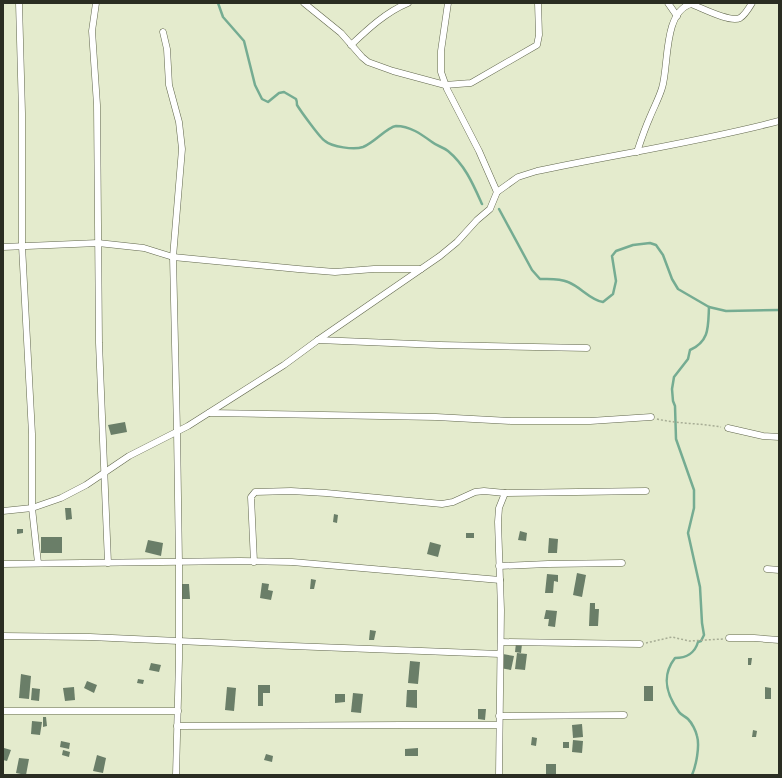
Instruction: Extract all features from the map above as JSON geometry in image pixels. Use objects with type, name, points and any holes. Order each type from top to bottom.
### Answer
[{"type":"street","points":[[19,3],[22,113],[22,246],[32,434],[32,508],[38,562]]},
{"type":"street","points":[[96,3],[92,31],[97,105],[99,343],[108,563]]},
{"type":"street","points":[[304,3],[341,32],[362,57],[377,66],[446,85],[471,83],[537,45],[539,35],[538,3]]},
{"type":"street","points":[[351,45],[366,30],[390,12],[408,3]]},
{"type":"street","points":[[668,3],[677,16]]},
{"type":"street","points":[[637,152],[662,88],[668,39],[677,16],[686,6],[691,4],[725,18],[736,20],[741,17],[752,3]]},
{"type":"street","points":[[447,4],[441,51],[441,72],[457,111],[479,151],[497,192]]},
{"type":"street","points":[[164,32],[169,85],[178,122],[182,149],[173,257],[179,563],[176,775]]},
{"type":"street","points":[[3,511],[32,508],[68,494],[86,485],[129,456],[188,426],[284,365],[440,256],[490,209],[497,192],[518,177],[537,171],[737,132],[779,121]]},
{"type":"street","points":[[3,247],[98,243],[144,248],[173,257],[335,272],[374,269],[421,270]]},
{"type":"street","points":[[318,340],[440,346],[586,348]]},
{"type":"street","points":[[209,413],[312,416],[395,416],[543,422],[651,417]]},
{"type":"street","points":[[728,428],[763,436],[779,437]]},
{"type":"street","points":[[254,562],[251,497],[255,492],[291,491],[326,493],[442,504],[453,502],[475,492],[484,491],[505,493],[646,491]]},
{"type":"street","points":[[499,775],[501,642],[498,516],[501,501],[505,493]]},
{"type":"street","points":[[3,564],[38,562],[292,562],[500,580]]},
{"type":"street","points":[[500,566],[622,563]]},
{"type":"street","points":[[767,569],[779,570]]},
{"type":"street","points":[[3,636],[90,637],[500,654]]},
{"type":"street","points":[[729,638],[779,640]]},
{"type":"street","points":[[501,642],[640,644]]},
{"type":"street","points":[[3,711],[178,711]]},
{"type":"street","points":[[499,716],[624,715]]},
{"type":"street","points":[[177,726],[402,724],[499,725]]},
{"type":"path","points":[[651,417],[666,421],[703,423],[728,428]]},
{"type":"path","points":[[640,644],[672,637],[689,641],[729,638]]},
{"type":"building","points":[[125,422],[127,432],[111,435],[108,425]]},
{"type":"building","points":[[65,508],[71,508],[72,519],[66,520]]},
{"type":"building","points":[[334,514],[338,515],[337,523],[333,522]]},
{"type":"building","points":[[17,529],[23,529],[23,533],[17,534]]},
{"type":"building","points":[[520,531],[527,533],[526,541],[518,540]]},
{"type":"building","points":[[466,533],[474,533],[474,538],[466,538]]},
{"type":"building","points":[[41,537],[62,537],[62,553],[41,553]]},
{"type":"building","points":[[549,538],[558,539],[557,553],[548,553]]},
{"type":"building","points":[[148,540],[163,543],[161,556],[145,552]]},
{"type":"building","points":[[430,542],[441,545],[438,557],[427,554]]},
{"type":"building","points":[[577,573],[586,575],[582,597],[573,595]]},
{"type":"building","points":[[547,574],[558,575],[558,582],[554,581],[553,593],[545,593]]},
{"type":"building","points":[[311,579],[316,580],[314,589],[310,589]]},
{"type":"building","points":[[262,583],[269,584],[268,590],[273,591],[271,600],[260,598]]},
{"type":"building","points":[[181,584],[189,584],[190,599],[181,599]]},
{"type":"building","points":[[590,603],[595,603],[595,609],[599,609],[598,626],[589,626]]},
{"type":"building","points":[[546,610],[557,611],[555,627],[548,626],[549,619],[544,619]]},
{"type":"building","points":[[370,630],[376,631],[374,640],[369,640]]},
{"type":"building","points":[[516,643],[522,644],[521,653],[515,652]]},
{"type":"building","points":[[517,653],[527,654],[525,670],[515,669]]},
{"type":"building","points":[[503,654],[514,656],[511,670],[500,668]]},
{"type":"building","points":[[748,658],[752,658],[751,665],[748,665]]},
{"type":"building","points":[[410,661],[420,662],[418,684],[408,683]]},
{"type":"building","points":[[151,663],[161,665],[159,672],[149,670]]},
{"type":"building","points":[[21,674],[31,676],[29,699],[19,698]]},
{"type":"building","points":[[138,679],[144,680],[143,684],[137,683]]},
{"type":"building","points":[[87,681],[97,685],[94,693],[84,688]]},
{"type":"building","points":[[258,685],[270,685],[270,693],[263,693],[263,706],[258,706]]},
{"type":"building","points":[[644,686],[653,686],[653,701],[644,701]]},
{"type":"building","points":[[74,687],[75,700],[65,701],[63,688]]},
{"type":"building","points":[[227,687],[236,688],[234,711],[225,710]]},
{"type":"building","points":[[765,687],[771,688],[771,699],[765,699]]},
{"type":"building","points":[[32,688],[40,689],[39,701],[31,700]]},
{"type":"building","points":[[407,690],[417,690],[417,708],[406,707]]},
{"type":"building","points":[[353,693],[363,694],[361,713],[351,712]]},
{"type":"building","points":[[335,694],[345,694],[345,702],[335,703]]},
{"type":"building","points":[[478,709],[486,709],[485,720],[478,719]]},
{"type":"building","points":[[43,717],[46,717],[47,726],[43,727]]},
{"type":"building","points":[[32,721],[42,722],[40,735],[31,734]]},
{"type":"building","points":[[582,724],[583,737],[573,738],[572,725]]},
{"type":"building","points":[[753,730],[757,731],[756,737],[752,737]]},
{"type":"building","points":[[532,737],[537,738],[536,746],[531,745]]},
{"type":"building","points":[[573,740],[583,741],[582,753],[572,752]]},
{"type":"building","points":[[61,741],[70,743],[69,749],[60,747]]},
{"type":"building","points":[[563,742],[569,742],[569,748],[563,748]]},
{"type":"building","points":[[4,748],[11,750],[7,761],[3,760]]},
{"type":"building","points":[[418,748],[418,756],[405,756],[405,749]]},
{"type":"building","points":[[63,750],[70,752],[69,757],[62,755]]},
{"type":"building","points":[[266,754],[273,756],[272,762],[264,760]]},
{"type":"building","points":[[97,755],[106,758],[103,773],[93,771]]},
{"type":"building","points":[[19,758],[29,759],[26,775],[16,773]]},
{"type":"building","points":[[546,764],[556,764],[556,775],[546,775]]},
{"type":"waterway","points":[[218,3],[223,17],[244,41],[255,85],[262,99],[268,102],[279,93],[284,92],[296,99],[297,105],[322,139],[328,143],[338,146],[354,148],[363,147],[392,127],[396,126],[406,127],[415,131],[454,156],[468,175],[482,204]]},
{"type":"waterway","points":[[499,209],[532,270],[540,279],[561,280],[573,284],[598,301],[603,302],[613,294],[616,281],[612,256],[616,251],[633,245],[650,243],[656,245],[663,255],[672,279],[678,289],[709,307],[726,311],[779,310]]},
{"type":"waterway","points":[[692,775],[698,750],[698,740],[694,727],[687,718],[680,713],[668,692],[667,685],[668,672],[675,658],[690,654],[704,635],[700,587],[688,533],[694,508],[694,490],[676,439],[675,406],[672,389],[674,377],[688,359],[690,350],[697,346],[705,337],[708,327],[709,307]]}]
